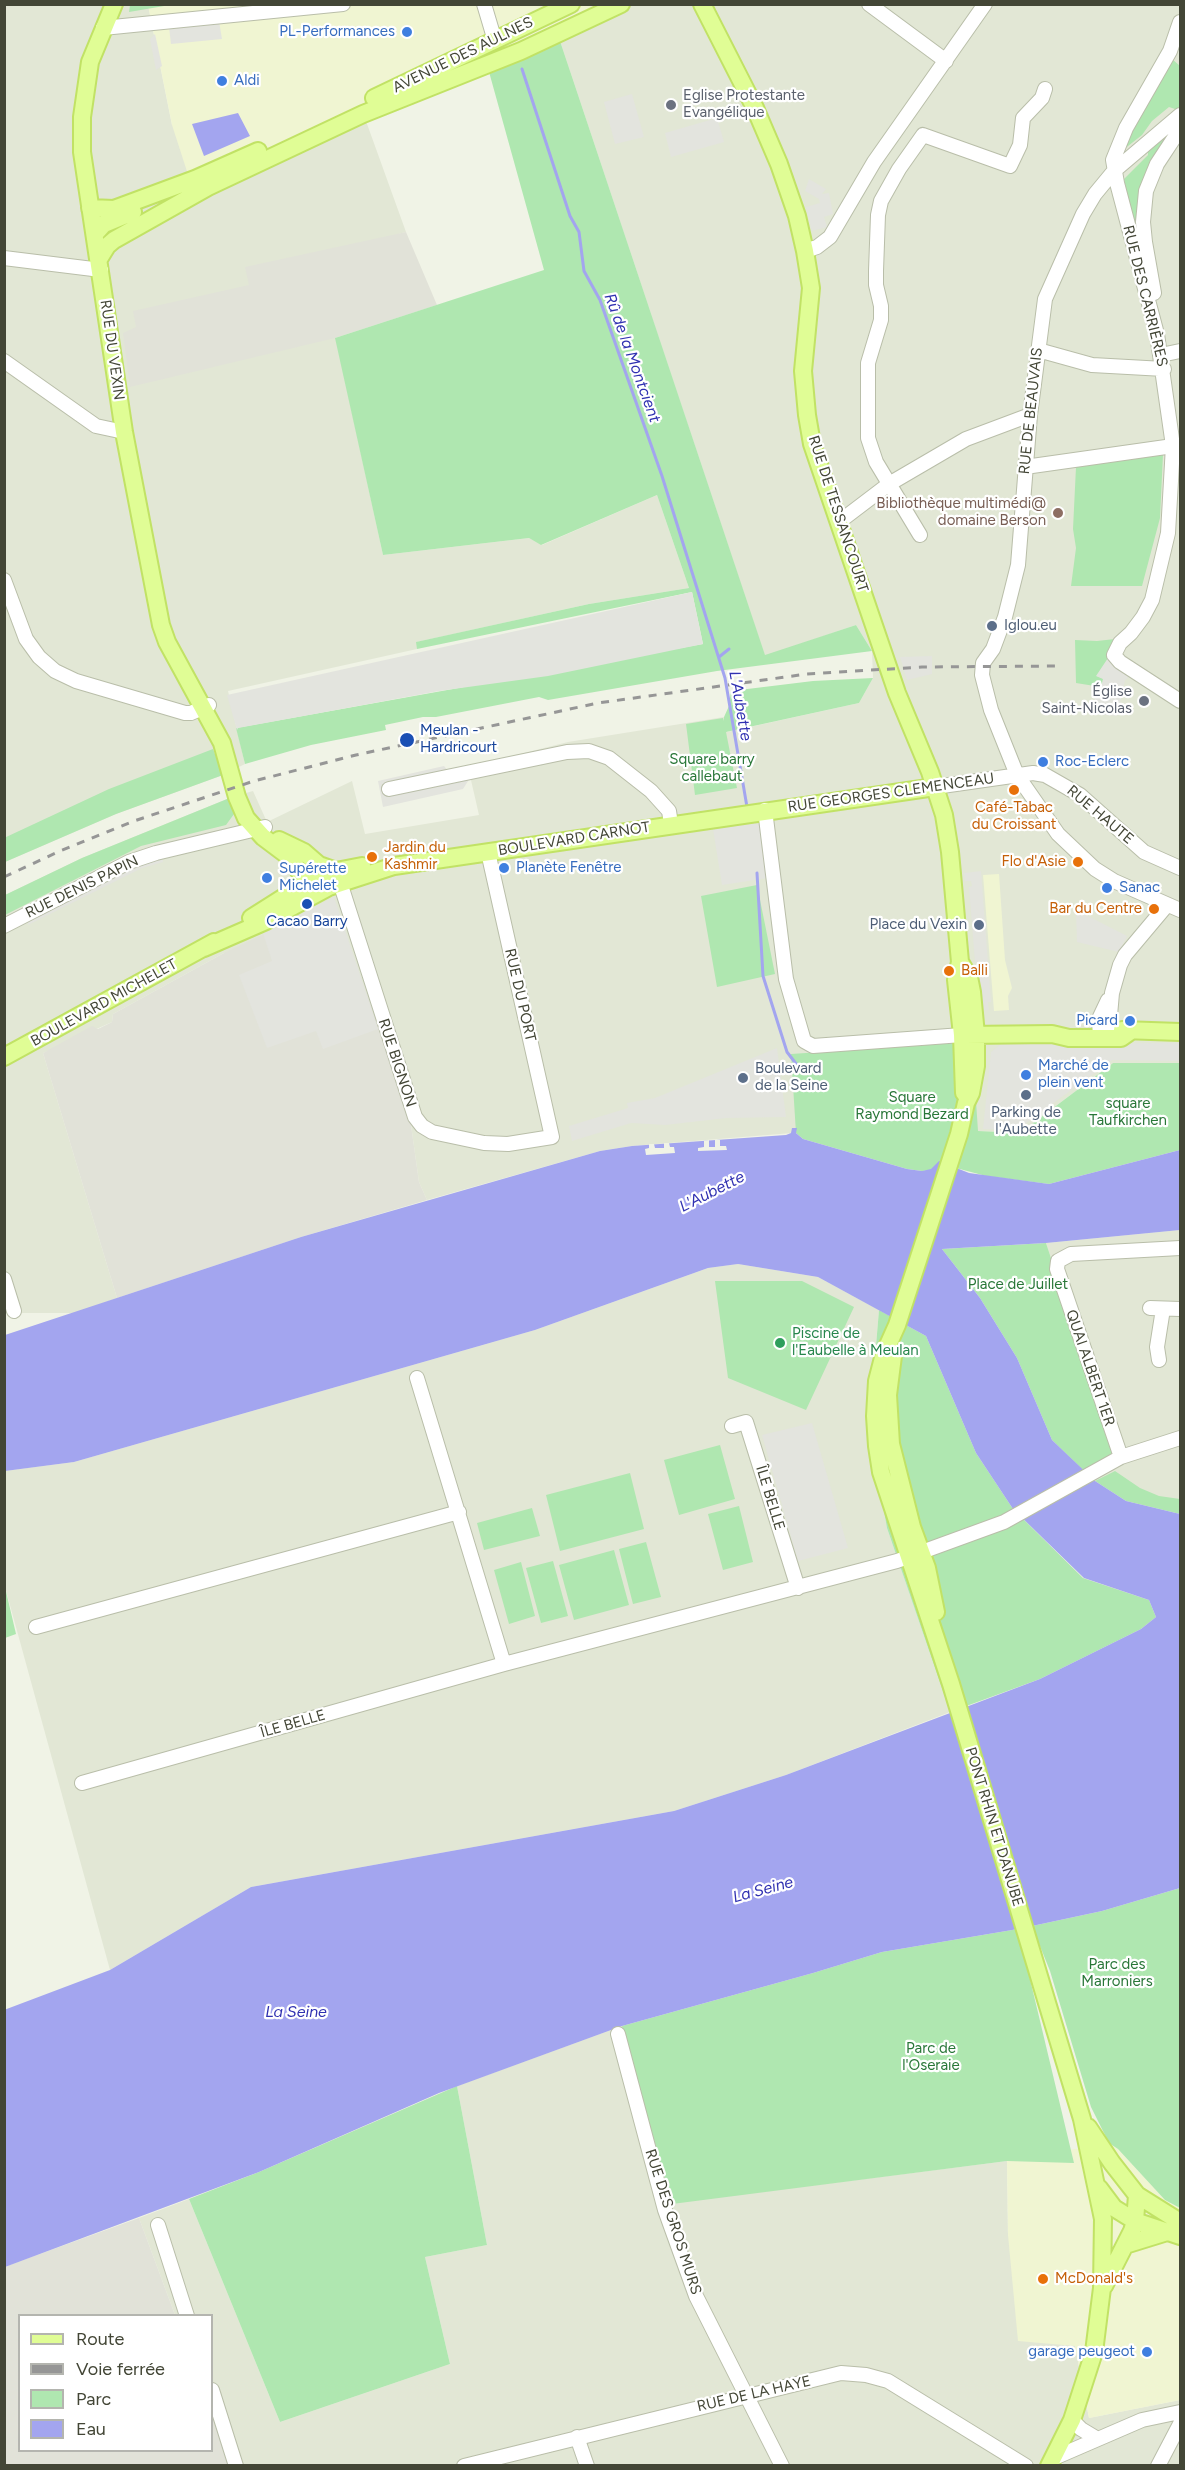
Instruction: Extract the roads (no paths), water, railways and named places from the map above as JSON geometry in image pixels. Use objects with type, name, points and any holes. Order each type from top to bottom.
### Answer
[{"type":"main road","name":"RUE DU VEXIN","points":[[114,4],[90,62],[82,117],[82,152],[124,432],[161,625],[167,642],[206,707],[224,747],[243,812],[261,828],[304,852],[319,880]]},
{"type":"main road","name":"AVENUE DES AULNES","points":[[195,179],[355,107],[571,4]]},
{"type":"main road","points":[[100,264],[107,246],[114,240],[208,187],[363,114],[521,51],[621,4]]},
{"type":"main road","points":[[703,5],[755,108],[779,164],[797,216],[805,251]]},
{"type":"main road","points":[[114,240],[95,234],[104,224],[166,198],[195,179]]},
{"type":"main road","points":[[90,208],[114,209],[195,179]]},
{"type":"main road","name":"RUE DE TESSANCOURT","points":[[805,251],[811,288],[804,349],[807,415],[812,444],[900,701],[935,787],[949,839],[960,962],[969,977],[969,1035],[976,1066],[971,1093],[966,1103],[953,1152]]},
{"type":"main road","name":"RUE GEORGES CLEMENCEAU","points":[[760,811],[935,787]]},
{"type":"main road","name":"BOULEVARD CARNOT","points":[[319,880],[360,866],[394,866],[760,811]]},
{"type":"main road","name":"BOULEVARD MICHELET","points":[[4,1058],[204,948],[266,921],[319,880]]},
{"type":"main road","points":[[969,1035],[1052,1034],[1072,1030],[1103,1033],[1121,1038],[1131,1032],[1180,1032]]},
{"type":"main road","name":"PONT RHIN ET DANUBE","points":[[953,1152],[897,1325],[888,1395],[888,1422],[912,1527],[915,1555],[928,1571],[951,1684],[1082,2119]]},
{"type":"main road","points":[[1051,2462],[1072,2420],[1094,2352],[1109,2213],[1096,2185],[1082,2119]]},
{"type":"main road","points":[[1082,2119],[1137,2195],[1176,2230]]},
{"type":"main road","points":[[1109,2213],[1137,2195]]},
{"type":"main road","points":[[1102,2288],[1135,2221],[1137,2195]]},
{"type":"main road","points":[[1109,2213],[1176,2230]]},
{"type":"main road","points":[[1125,2245],[1176,2230]]},
{"type":"street","points":[[103,28],[343,4]]},
{"type":"street","points":[[484,4],[495,41]]},
{"type":"street","points":[[869,4],[945,61]]},
{"type":"street","points":[[805,251],[817,247],[830,237],[874,162],[985,4]]},
{"type":"street","points":[[1114,171],[1116,150],[1170,51],[1180,22]]},
{"type":"street","points":[[920,536],[876,462],[868,438],[868,363],[881,320],[881,306],[876,285],[878,215],[881,201],[899,169],[923,135],[1010,166],[1020,145],[1023,118],[1042,98],[1045,89]]},
{"type":"street","points":[[1114,171],[1180,115]]},
{"type":"street","points":[[1157,334],[1158,310],[1145,242],[1144,204],[1151,177],[1180,129]]},
{"type":"street","name":"RUE DES CARRIÈRES","points":[[1114,171],[1157,334],[1165,399],[1175,441],[1176,488],[1152,600],[1134,629],[1118,646],[1114,654],[1115,658],[1180,701]]},
{"type":"street","name":"RUE DE BEAUVAIS","points":[[1020,779],[991,710],[982,675],[983,663],[993,649],[1005,617],[1018,565],[1025,467],[1042,315],[1052,280],[1088,204],[1114,171]]},
{"type":"street","points":[[4,258],[100,264]]},
{"type":"street","points":[[1038,350],[1092,365],[1162,362],[1180,351]]},
{"type":"street","points":[[4,361],[96,426],[124,432]]},
{"type":"street","points":[[839,522],[889,484],[966,440],[1030,415]]},
{"type":"street","points":[[1025,467],[1175,441]]},
{"type":"street","points":[[4,580],[26,639],[35,652],[55,671],[76,681],[185,713],[206,707]]},
{"type":"street","points":[[389,789],[567,752],[589,751],[609,758],[657,796],[669,811],[670,824]]},
{"type":"street","name":"RUE HAUTE","points":[[1020,779],[1039,774],[1066,785],[1144,852],[1180,868]]},
{"type":"street","points":[[1020,779],[1058,834],[1095,869],[1134,891],[1174,907],[1134,944],[1120,965],[1112,993],[1101,1014],[1103,1033]]},
{"type":"street","name":"RUE GEORGES CLEMENCEAU","points":[[935,787],[1020,779]]},
{"type":"street","points":[[760,811],[786,979],[802,1038],[813,1046],[969,1035]]},
{"type":"street","name":"RUE DENIS PAPIN","points":[[4,926],[129,862],[156,853],[261,828]]},
{"type":"street","name":"RUE DU PORT","points":[[488,852],[552,1137]]},
{"type":"street","name":"RUE BIGNON","points":[[319,880],[408,1102],[422,1126],[432,1132],[484,1143],[508,1144],[552,1137]]},
{"type":"street","name":"QUAI ALBERT 1ER","points":[[1121,1457],[1057,1269],[1058,1261],[1071,1254],[1180,1248]]},
{"type":"street","points":[[4,1279],[15,1311]]},
{"type":"street","points":[[1159,1360],[1156,1309],[1180,1309]]},
{"type":"street","points":[[417,1378],[504,1664]]},
{"type":"street","name":"ÎLE BELLE","points":[[732,1426],[746,1422],[798,1588]]},
{"type":"street","name":"ÎLE BELLE","points":[[82,1783],[504,1664],[798,1588],[915,1555],[1004,1522],[1121,1457],[1175,1439]]},
{"type":"street","points":[[36,1627],[459,1512]]},
{"type":"street","name":"RUE DES GROS MURS","points":[[618,2034],[650,2157],[696,2296],[782,2466]]},
{"type":"street","points":[[158,2225],[187,2314]]},
{"type":"street","name":"RUE DE LA HAYE","points":[[464,2466],[841,2373],[866,2375],[888,2381],[1026,2466]]},
{"type":"street","points":[[213,2393],[236,2466]]},
{"type":"street","points":[[1051,2462],[1095,2438],[1142,2420],[1180,2412],[1180,2425],[1158,2466]]},
{"type":"street","points":[[1072,2420],[1095,2438]]},
{"type":"street","points":[[577,2437],[587,2466]]},
{"type":"water","points":[[238,113],[250,136],[204,156],[192,124]]},
{"type":"water","name":"La Seine","points":[[792,1128],[797,1128],[796,1133],[803,1139],[907,1169],[922,1171],[931,1169],[939,1161],[969,1173],[1049,1184],[1180,1150],[1180,1230],[1046,1243],[942,1249],[980,1298],[1017,1358],[1052,1440],[1095,1481],[1126,1501],[1180,1514],[1180,1888],[1102,1911],[1018,1929],[882,1952],[622,2026],[439,2093],[259,2172],[5,2267],[4,2010],[110,1970],[251,1887],[674,1811],[786,1775],[1040,1679],[1141,1629],[1156,1617],[1149,1600],[1084,1578],[1013,1509],[976,1453],[926,1336],[818,1277],[738,1264],[708,1268],[535,1330],[74,1462],[5,1471],[5,1335],[301,1237],[600,1151],[632,1146],[786,1135],[791,1133]]},
{"type":"waterway","name":"Rû de la Montcient","points":[[522,69],[570,216],[579,232],[584,271],[600,300],[662,476],[725,678],[747,807]]},
{"type":"waterway","name":"L'Aubette","points":[[719,657],[729,649]]},
{"type":"waterway","name":"L'Aubette","points":[[757,873],[763,976],[787,1052],[797,1065],[795,1071]]},
{"type":"railway","points":[[4,877],[134,821],[254,781],[356,755],[598,703],[807,674],[922,667],[1059,666]]},
{"type":"place","name":"PL-Performances","points":[[407,32]]},
{"type":"place","name":"Aldi","points":[[222,81]]},
{"type":"place","name":"Eglise Protestante Evangélique","points":[[671,105]]},
{"type":"place","name":"Bibliothèque multimédi@ domaine Berson","points":[[1058,513]]},
{"type":"place","name":"Iglou.eu","points":[[992,626]]},
{"type":"place","name":"Église Saint-Nicolas","points":[[1144,701]]},
{"type":"place","name":"Meulan - Hardricourt","points":[[407,740]]},
{"type":"place","name":"Roc-Eclerc","points":[[1043,762]]},
{"type":"place","name":"Café-Tabac du Croissant","points":[[1014,790]]},
{"type":"place","name":"Jardin du Kashmir","points":[[372,857]]},
{"type":"place","name":"Flo d'Asie","points":[[1078,862]]},
{"type":"place","name":"Planète Fenêtre","points":[[504,868]]},
{"type":"place","name":"Supérette Michelet","points":[[267,878]]},
{"type":"place","name":"Sanac","points":[[1107,888]]},
{"type":"place","name":"Cacao Barry","points":[[307,904]]},
{"type":"place","name":"Bar du Centre","points":[[1154,909]]},
{"type":"place","name":"Place du Vexin","points":[[979,925]]},
{"type":"place","name":"Balli","points":[[949,971]]},
{"type":"place","name":"Picard","points":[[1130,1021]]},
{"type":"place","name":"Marché de plein vent","points":[[1026,1075]]},
{"type":"place","name":"Boulevard de la Seine","points":[[743,1078]]},
{"type":"place","name":"Parking de l'Aubette","points":[[1026,1095]]},
{"type":"place","name":"Piscine de l'Eaubelle à Meulan","points":[[780,1343]]},
{"type":"place","name":"McDonald's","points":[[1043,2279]]},
{"type":"place","name":"garage peugeot","points":[[1147,2352]]},
{"type":"park label","name":"Square barry callebaut","points":[[712,768]]},
{"type":"park label","name":"Square Raymond Bezard","points":[[912,1106]]},
{"type":"park label","name":"square Taufkirchen","points":[[1128,1112]]},
{"type":"park label","name":"Place de Juillet","points":[[1018,1285]]},
{"type":"park label","name":"Parc des Marroniers","points":[[1117,1974]]},
{"type":"park label","name":"Parc de l'Oseraie","points":[[931,2058]]}]
